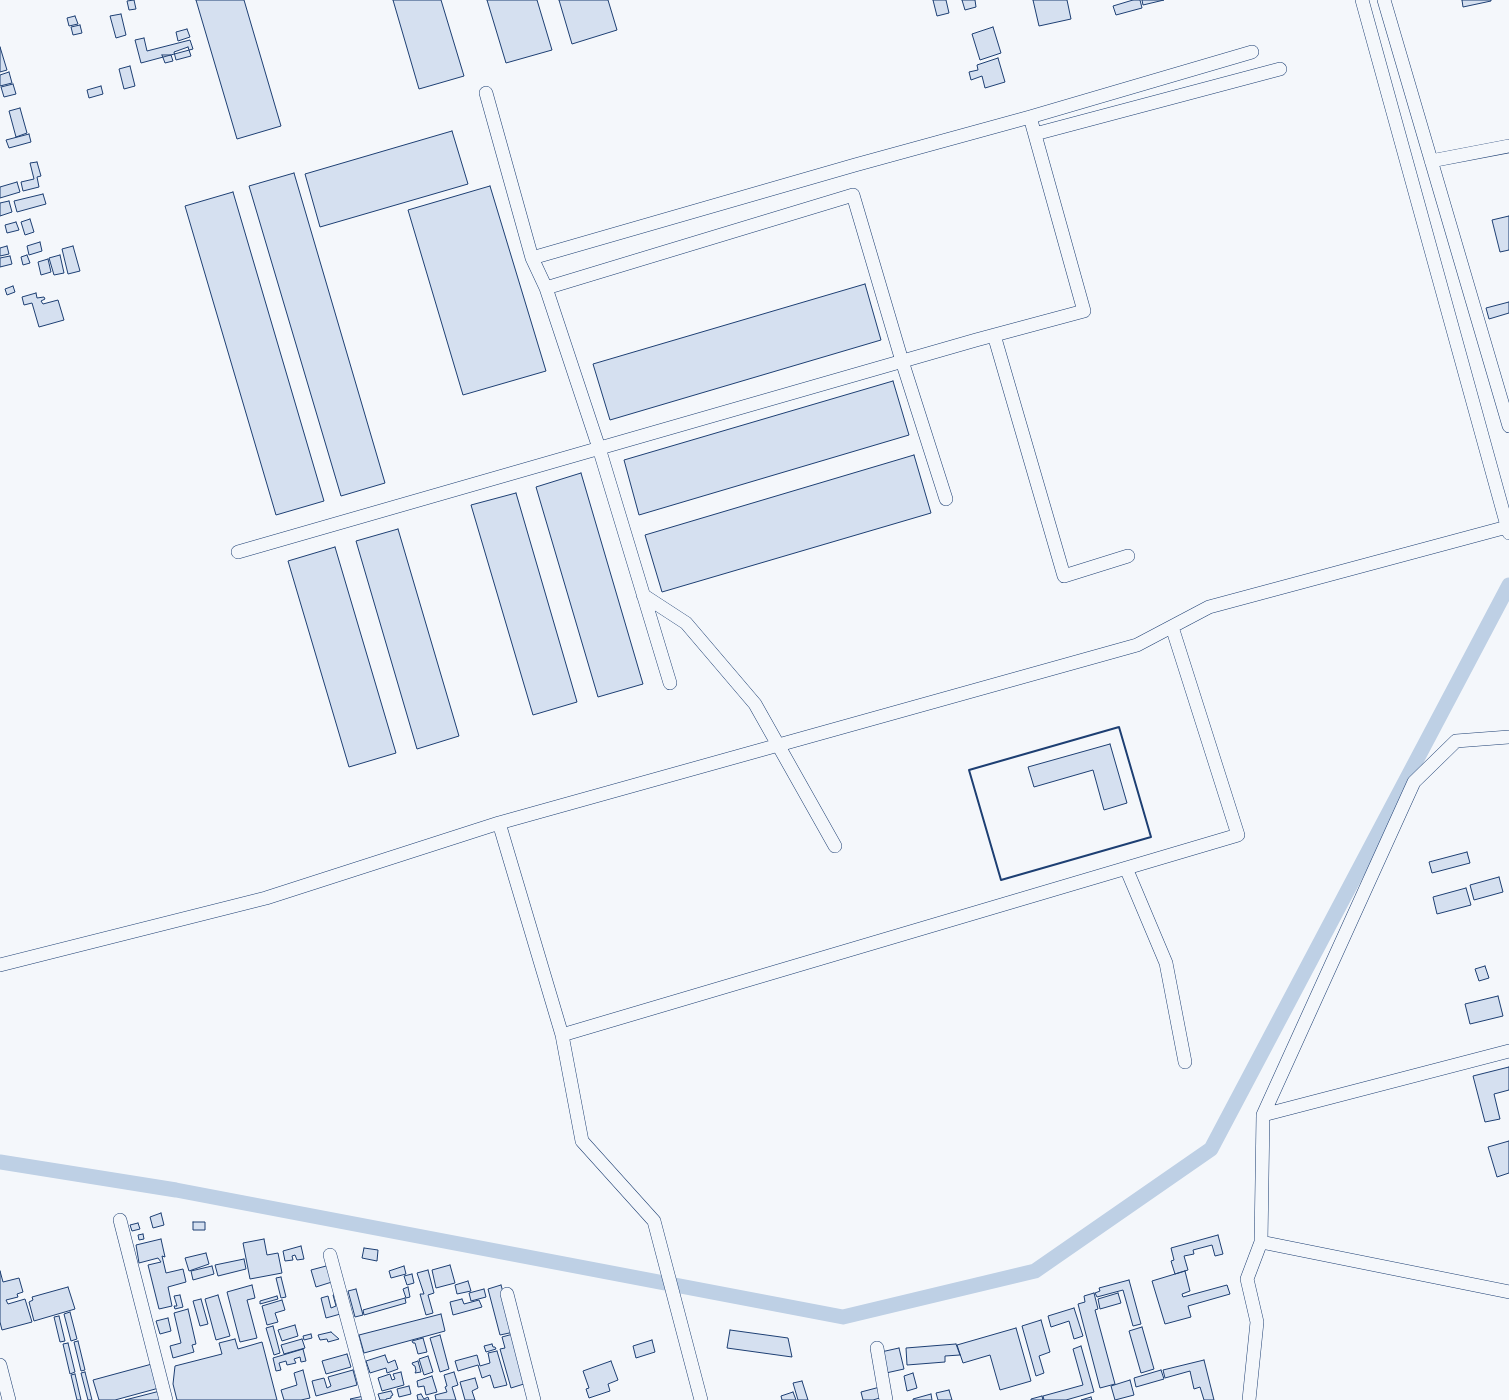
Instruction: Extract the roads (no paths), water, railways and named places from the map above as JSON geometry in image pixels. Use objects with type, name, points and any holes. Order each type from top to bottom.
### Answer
[{"type":"street","points":[[0,965],[266,898],[499,823],[1137,645],[1209,607],[1508,530],[1362,0]]},
{"type":"street","points":[[1384,0],[1509,426]]},
{"type":"street","points":[[532,258],[855,165],[1030,117],[1252,52]]},
{"type":"street","points":[[1035,134],[1280,70]]},
{"type":"street","points":[[486,92],[532,258],[546,288],[599,448],[670,683]]},
{"type":"street","points":[[238,552],[902,361],[1084,311],[1030,117]]},
{"type":"street","points":[[1432,161],[1509,146]]},
{"type":"street","points":[[546,288],[853,195],[902,361],[946,499]]},
{"type":"street","points":[[994,335],[1064,576],[1128,556]]},
{"type":"street","points":[[643,595],[686,623],[755,704],[835,846]]},
{"type":"street","points":[[562,1035],[1238,835],[1172,627]]},
{"type":"street","points":[[1249,1400],[1257,1322],[1248,1279],[1261,1242],[1263,1115],[1414,782],[1456,741],[1509,737]]},
{"type":"street","points":[[499,823],[562,1035],[582,1141],[654,1221],[701,1400]]},
{"type":"street","points":[[1126,868],[1166,963],[1185,1062]]},
{"type":"street","points":[[1263,1115],[1509,1051]]},
{"type":"street","points":[[120,1220],[166,1400]]},
{"type":"street","points":[[1261,1242],[1509,1292]]},
{"type":"street","points":[[330,1255],[369,1400]]},
{"type":"street","points":[[507,1294],[534,1400]]},
{"type":"street","points":[[877,1348],[886,1400]]},
{"type":"street","points":[[0,1366],[9,1400]]},
{"type":"waterway","points":[[0,1162],[176,1190],[843,1317],[1035,1271],[1211,1149],[1509,585]]}]
